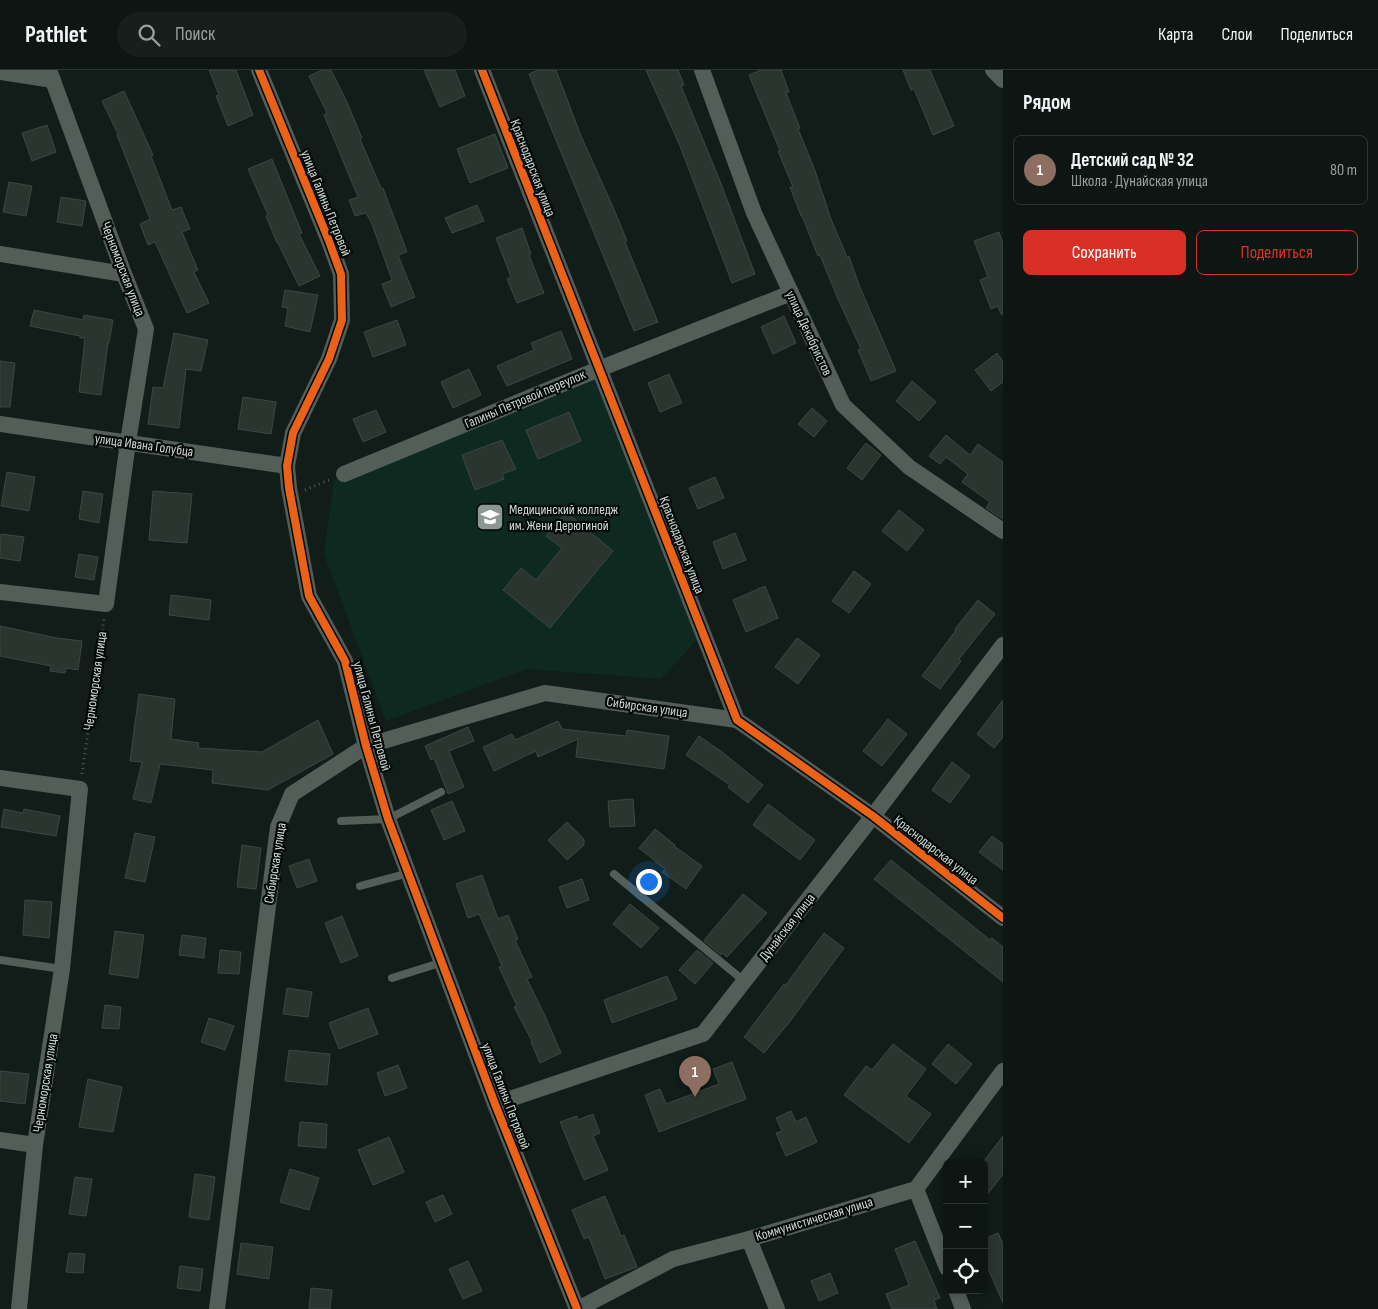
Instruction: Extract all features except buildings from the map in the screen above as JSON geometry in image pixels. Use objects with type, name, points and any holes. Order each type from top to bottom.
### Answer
[{"type":"street","name":"улица Галины Петровой","points":[[259,70],[341,274],[342,320],[329,359],[294,433],[287,466],[290,496],[309,596],[345,661],[366,746],[388,819],[495,1104],[577,1309]]},
{"type":"street","name":"Краснодарская улица","points":[[482,70],[737,720],[873,816],[1003,918]]},
{"type":"street","name":"улица Декабристов","points":[[702,70],[754,213],[843,405],[909,467],[1003,531]]},
{"type":"street","points":[[992,70],[1003,80]]},
{"type":"street","points":[[0,72],[51,75]]},
{"type":"street","name":"Черноморская улица","points":[[51,75],[146,329],[128,442],[106,604]]},
{"type":"street","points":[[0,254],[124,274]]},
{"type":"street","name":"Галины Петровой переулок","points":[[344,474],[599,369],[791,293]]},
{"type":"street","name":"улица Ивана Голубца","points":[[0,424],[287,466]]},
{"type":"street","points":[[0,592],[106,604]]},
{"type":"street","name":"Дунайская улица","points":[[495,1104],[703,1034],[1003,645]]},
{"type":"street","name":"Сибирская улица","points":[[217,1309],[278,827],[292,794],[366,746],[545,693],[737,720]]},
{"type":"street","points":[[0,778],[80,789]]},
{"type":"street","name":"Черноморская улица","points":[[19,1309],[35,1145],[62,969],[80,789]]},
{"type":"street","points":[[943,1258],[916,1189],[1003,1070]]},
{"type":"street","points":[[0,1140],[35,1145]]},
{"type":"street","name":"Коммунистическая улица","points":[[577,1309],[673,1259],[749,1239],[916,1189]]},
{"type":"street","points":[[749,1239],[777,1309]]},
{"type":"street","points":[[957,1294],[963,1309]]},
{"type":"lane","points":[[341,821],[388,819],[441,792]]},
{"type":"lane","points":[[360,886],[409,873]]},
{"type":"lane","points":[[614,874],[744,980]]},
{"type":"lane","points":[[0,960],[62,969]]},
{"type":"lane","points":[[392,978],[443,962]]},
{"type":"path","points":[[290,496],[344,474]]},
{"type":"shaded area","name":"Медицинский колледж им. Жени Дерюгиной","points":[[596,377],[698,639],[661,679],[527,669],[386,721],[324,554],[334,480]]},
{"type":"cycle path","points":[[259,70],[341,274],[342,320],[329,359],[293,433],[287,466],[289,488],[309,596],[345,661],[366,746],[388,819],[495,1104],[577,1309]]},
{"type":"cycle path","points":[[482,70],[737,720],[873,816],[1003,918]]},
{"type":"place","name":"Медицинский колледж им. Жени Дерюгиной","points":[[490,517]]},
{"type":"place","name":"Детский сад № 32","points":[[695,1097]]}]
